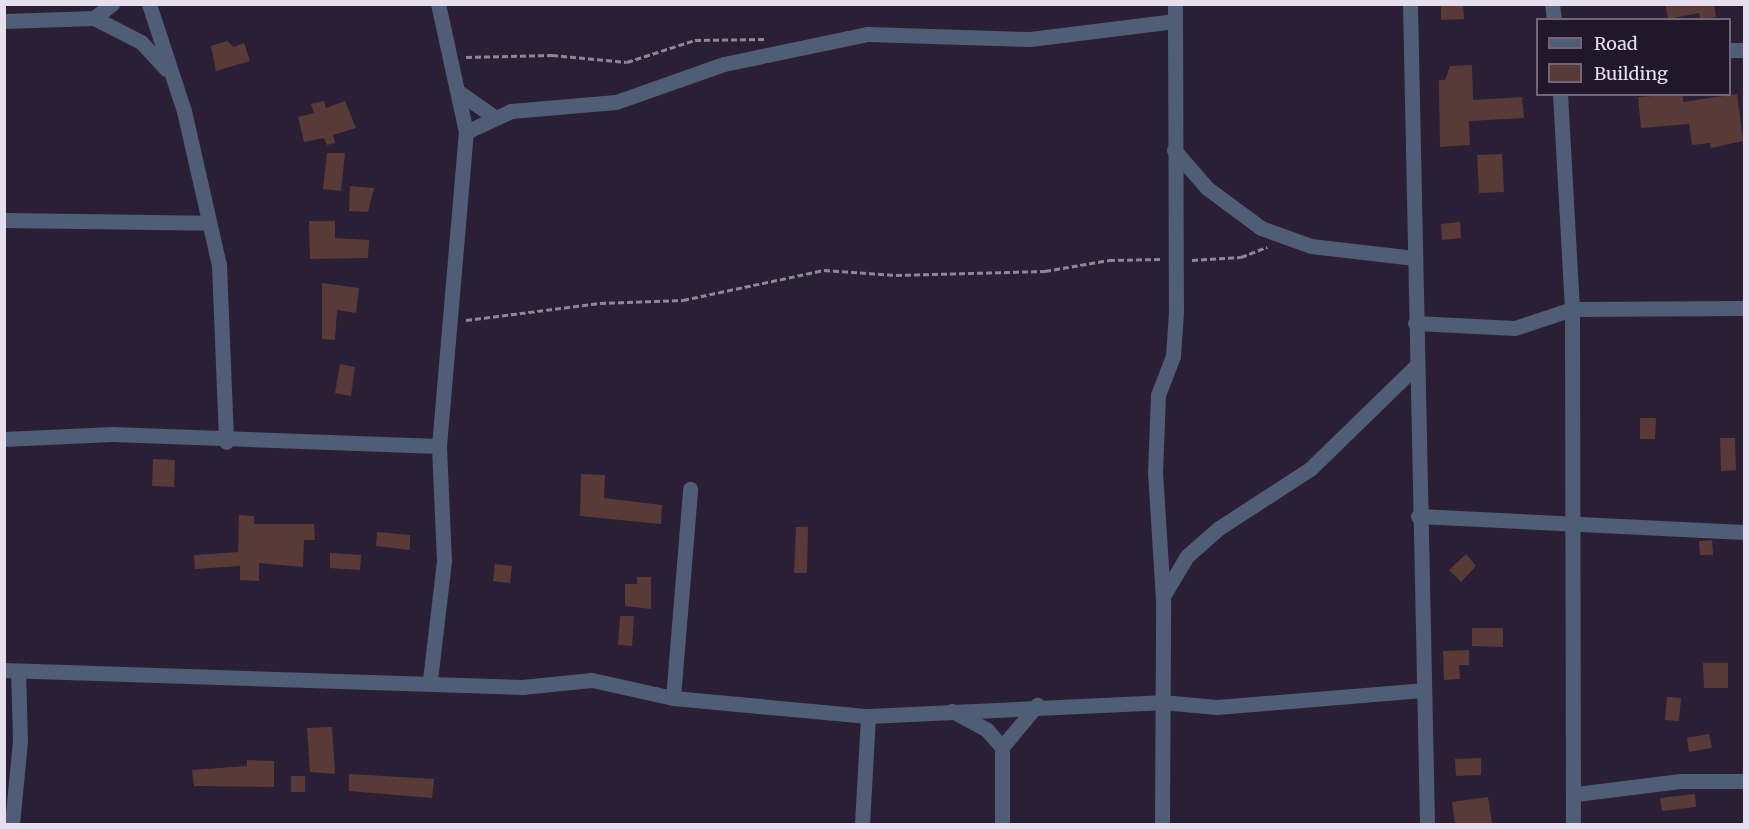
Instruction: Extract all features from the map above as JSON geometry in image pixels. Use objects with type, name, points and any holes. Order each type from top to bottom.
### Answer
[{"type":"street","points":[[94,18],[112,4]]},
{"type":"street","points":[[149,4],[202,178],[225,332],[226,442]]},
{"type":"street","points":[[430,680],[444,561],[440,446],[452,321],[458,179],[466,132],[460,93],[438,4]]},
{"type":"street","points":[[1162,825],[1163,599],[1155,473],[1158,394],[1173,356],[1175,4]]},
{"type":"street","points":[[1410,4],[1418,516],[1428,825]]},
{"type":"street","points":[[4,21],[94,18],[141,42],[170,73]]},
{"type":"street","points":[[466,132],[493,116],[615,102],[724,64],[868,34],[1030,39],[1175,21]]},
{"type":"street","points":[[460,93],[493,116]]},
{"type":"street","points":[[1560,96],[1572,309],[1576,794],[1573,825]]},
{"type":"street","points":[[1174,150],[1239,213],[1281,235],[1311,246],[1413,258]]},
{"type":"street","points":[[4,220],[209,223]]},
{"type":"street","points":[[1415,323],[1515,328],[1572,309],[1744,308]]},
{"type":"street","points":[[1163,599],[1187,556],[1219,528],[1310,469],[1417,365]]},
{"type":"street","points":[[4,439],[112,434],[226,442],[440,446]]},
{"type":"street","points":[[673,698],[690,489]]},
{"type":"street","points":[[1418,516],[1574,526],[1744,532]]},
{"type":"street","points":[[12,825],[20,741],[11,670],[430,680],[522,687],[592,680],[673,698],[868,716],[1037,705],[1161,702],[1217,707],[1422,690]]},
{"type":"street","points":[[1002,825],[1002,747],[1037,705]]},
{"type":"street","points":[[952,711],[987,730],[1002,747]]},
{"type":"street","points":[[862,825],[868,716]]},
{"type":"street","points":[[1576,794],[1680,781],[1744,781]]},
{"type":"path","points":[[452,57],[575,56],[627,62],[695,40],[743,36],[795,49]]},
{"type":"path","points":[[452,321],[600,303],[683,300],[824,270],[896,275],[1045,271],[1109,260],[1241,257],[1281,235]]},
{"type":"building","points":[[1441,4],[1463,4],[1464,19],[1441,20]]},
{"type":"building","points":[[1665,4],[1714,4],[1716,17],[1700,18],[1699,13],[1668,18]]},
{"type":"building","points":[[227,41],[234,47],[244,43],[250,61],[216,71],[211,46]]},
{"type":"building","points":[[1472,65],[1473,100],[1522,97],[1524,118],[1469,121],[1470,145],[1440,147],[1439,80],[1445,80],[1450,66]]},
{"type":"building","points":[[1737,94],[1743,141],[1711,148],[1710,143],[1692,145],[1689,124],[1641,128],[1638,97],[1683,96],[1683,102]]},
{"type":"building","points":[[324,101],[326,108],[345,101],[356,128],[333,135],[335,143],[327,145],[324,138],[304,142],[298,117],[314,113],[311,104]]},
{"type":"building","points":[[327,153],[345,153],[341,191],[323,189]]},
{"type":"building","points":[[1502,154],[1504,192],[1479,193],[1477,155]]},
{"type":"building","points":[[350,186],[374,188],[368,212],[349,211]]},
{"type":"building","points":[[309,221],[335,221],[335,238],[369,240],[368,258],[310,259]]},
{"type":"building","points":[[1460,222],[1461,238],[1442,240],[1441,224]]},
{"type":"building","points":[[322,283],[359,288],[356,313],[337,310],[335,340],[322,339]]},
{"type":"building","points":[[340,364],[355,367],[351,396],[335,393]]},
{"type":"building","points":[[1640,418],[1656,418],[1655,439],[1640,439]]},
{"type":"building","points":[[1720,438],[1735,438],[1736,470],[1721,471]]},
{"type":"building","points":[[153,459],[175,460],[174,487],[152,486]]},
{"type":"building","points":[[581,474],[605,475],[604,498],[662,505],[661,524],[580,516]]},
{"type":"building","points":[[239,515],[254,516],[254,524],[314,524],[315,540],[304,540],[303,567],[259,563],[259,581],[240,580],[240,566],[195,569],[194,555],[238,552]]},
{"type":"building","points":[[796,527],[808,527],[807,573],[794,573]]},
{"type":"building","points":[[377,532],[410,535],[410,550],[376,546]]},
{"type":"building","points":[[1712,540],[1713,555],[1700,555],[1699,541]]},
{"type":"building","points":[[330,553],[361,555],[360,570],[330,568]]},
{"type":"building","points":[[1466,554],[1476,566],[1461,582],[1449,570]]},
{"type":"building","points":[[495,564],[512,566],[510,583],[493,581]]},
{"type":"building","points":[[637,577],[651,577],[651,609],[625,606],[625,584],[637,584]]},
{"type":"building","points":[[620,616],[634,616],[632,646],[618,645]]},
{"type":"building","points":[[1472,628],[1503,628],[1503,647],[1472,646]]},
{"type":"building","points":[[1469,650],[1469,665],[1459,665],[1460,679],[1444,680],[1443,651]]},
{"type":"building","points":[[1703,663],[1728,663],[1728,688],[1704,688]]},
{"type":"building","points":[[1667,697],[1681,698],[1679,721],[1665,720]]},
{"type":"building","points":[[332,727],[335,774],[310,772],[307,728]]},
{"type":"building","points":[[1709,734],[1712,748],[1689,752],[1687,738]]},
{"type":"building","points":[[1481,758],[1481,775],[1456,776],[1455,759]]},
{"type":"building","points":[[247,760],[274,761],[274,787],[194,786],[192,770],[247,766]]},
{"type":"building","points":[[349,774],[434,779],[432,798],[349,791]]},
{"type":"building","points":[[291,776],[305,776],[305,792],[291,792]]},
{"type":"building","points":[[1695,794],[1696,807],[1662,811],[1660,798]]},
{"type":"building","points":[[1488,797],[1492,823],[1455,825],[1452,802]]}]
